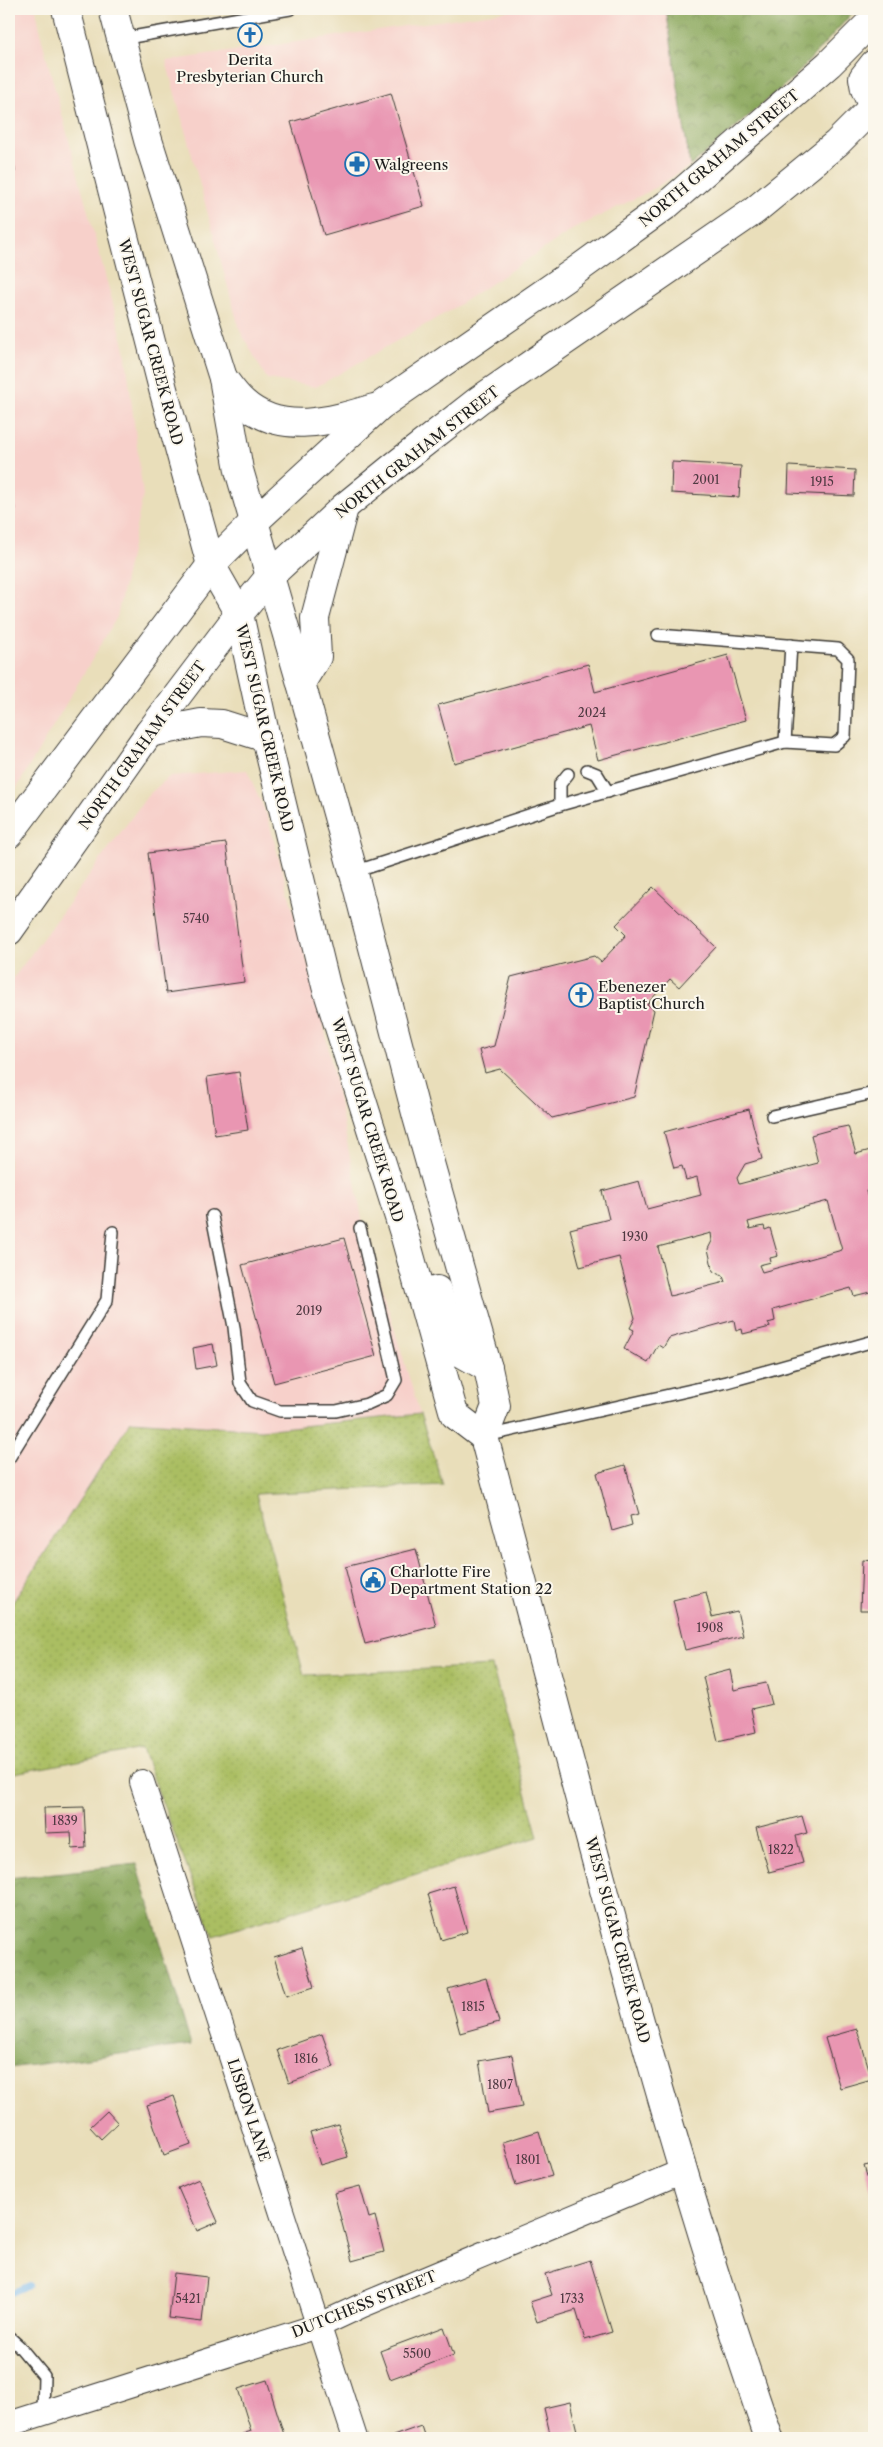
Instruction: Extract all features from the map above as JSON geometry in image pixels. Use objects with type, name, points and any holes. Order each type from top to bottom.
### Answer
[{"type":"main road","name":"WEST SUGAR CREEK ROAD","points":[[66,9],[160,379],[211,565],[239,614],[266,738],[326,986],[403,1230],[454,1414],[484,1436],[662,2104],[734,2338],[769,2438]]},
{"type":"main road","points":[[113,9],[148,140],[223,378],[238,470],[302,683],[354,872],[417,1117],[488,1368],[496,1406],[484,1436]]},
{"type":"main road","name":"NORTH GRAHAM STREET","points":[[9,834],[211,565],[253,523],[380,406],[574,272],[668,204],[829,64],[874,19]]},
{"type":"main road","points":[[874,64],[864,78],[865,89],[874,106]]},
{"type":"main road","name":"NORTH GRAHAM STREET","points":[[9,931],[150,733],[239,614],[271,576],[344,507],[479,400],[754,211],[836,143],[874,106]]},
{"type":"main road","points":[[223,378],[243,402],[260,414],[295,424],[338,419],[380,406]]},
{"type":"main road","points":[[302,683],[317,657],[315,618],[344,507]]},
{"type":"main road","points":[[150,733],[201,723],[222,724],[266,738]]},
{"type":"main road","points":[[403,1230],[426,1264],[458,1350],[488,1368]]},
{"type":"street","name":"LISBON LANE","points":[[142,1782],[355,2438]]},
{"type":"street","name":"DUTCHESS STREET","points":[[9,2424],[318,2326],[362,2305],[683,2172]]},
{"type":"lane","points":[[121,39],[290,9]]},
{"type":"lane","points":[[354,872],[560,805],[785,742],[834,745],[845,736],[848,659],[838,649],[658,635]]},
{"type":"lane","points":[[785,742],[790,644]]},
{"type":"lane","points":[[587,770],[597,774],[608,792]]},
{"type":"lane","points":[[560,805],[560,784],[568,774]]},
{"type":"lane","points":[[772,1116],[874,1093]]},
{"type":"lane","points":[[212,1216],[234,1326],[240,1383],[252,1402],[280,1411],[336,1411],[367,1404],[387,1395],[396,1380],[360,1228]]},
{"type":"lane","points":[[9,1458],[106,1300],[114,1232]]},
{"type":"lane","points":[[484,1436],[727,1382],[874,1341]]},
{"type":"lane","points":[[9,2337],[44,2376],[43,2413]]},
{"type":"shaded area","points":[[9,9],[36,9],[42,40],[125,349],[143,495],[117,617],[9,801]]},
{"type":"shaded area","points":[[520,9],[666,9],[690,166],[648,192],[572,230],[451,310],[316,387],[267,379],[240,331],[166,61]]},
{"type":"shaded area","points":[[247,770],[268,818],[308,964],[323,1021],[364,1228],[420,1414],[261,1430],[131,1421],[9,1608],[9,984],[148,795],[170,776]]},
{"type":"green space","points":[[666,9],[856,9],[795,76],[690,166]]},
{"type":"green space","points":[[420,1414],[443,1485],[256,1494],[304,1675],[492,1666],[538,1837],[213,1936],[142,1749],[9,1774],[9,1608],[131,1421],[261,1430]]},
{"type":"green space","points":[[137,1864],[191,2045],[9,2068],[9,1878]]},
{"type":"building","name":"Walgreens","points":[[391,93],[424,206],[324,235],[291,122]]},
{"type":"building","points":[[12,133],[15,172],[9,173],[9,134]]},
{"type":"building","points":[[672,462],[741,466],[739,497],[671,493]]},
{"type":"building","points":[[789,466],[855,470],[854,496],[788,493]]},
{"type":"building","points":[[9,502],[16,508],[9,518]]},
{"type":"building","points":[[728,655],[746,720],[598,760],[589,726],[454,763],[438,705],[588,664],[595,692]]},
{"type":"building","points":[[226,843],[244,982],[166,993],[148,853]]},
{"type":"building","name":"Ebenezer Baptist Church","points":[[653,887],[716,947],[679,987],[670,979],[647,1004],[654,1010],[634,1097],[552,1118],[500,1069],[485,1073],[479,1050],[494,1046],[511,977],[594,956],[601,962],[626,935],[616,925]]},
{"type":"building","points":[[239,1072],[248,1130],[215,1135],[207,1077]]},
{"type":"building","points":[[749,1109],[762,1159],[745,1164],[737,1178],[739,1184],[818,1163],[811,1135],[848,1126],[856,1154],[874,1149],[874,1189],[866,1191],[874,1221],[874,1291],[854,1296],[851,1288],[773,1310],[775,1321],[768,1323],[770,1327],[743,1334],[742,1329],[736,1331],[734,1320],[669,1338],[663,1348],[658,1345],[648,1363],[624,1349],[634,1330],[630,1328],[635,1318],[619,1257],[580,1267],[570,1229],[609,1219],[602,1191],[639,1181],[647,1209],[701,1195],[697,1177],[686,1180],[682,1166],[674,1168],[664,1132]],"holes":[[[828,1201],[842,1250],[762,1272],[759,1265],[771,1262],[770,1258],[778,1256],[770,1228],[765,1230],[764,1226],[750,1229],[748,1222]],[[711,1233],[712,1241],[708,1249],[713,1271],[723,1276],[725,1282],[670,1296],[658,1247]]]},
{"type":"building","points":[[344,1238],[376,1356],[274,1383],[242,1265]]},
{"type":"building","points":[[213,1344],[217,1365],[196,1369],[193,1348]]},
{"type":"building","points":[[625,1465],[639,1514],[630,1516],[632,1525],[612,1531],[597,1473]]},
{"type":"building","points":[[416,1549],[436,1626],[365,1644],[345,1567]]},
{"type":"building","points":[[862,1560],[874,1561],[874,1610],[860,1610]]},
{"type":"building","points":[[706,1592],[712,1617],[737,1611],[743,1636],[685,1650],[673,1600]]},
{"type":"building","points":[[730,1670],[734,1690],[766,1683],[772,1704],[751,1709],[756,1732],[718,1741],[703,1677]]},
{"type":"building","points":[[84,1807],[86,1848],[72,1849],[71,1832],[45,1833],[44,1808]]},
{"type":"building","points":[[802,1816],[807,1833],[796,1836],[803,1863],[769,1872],[756,1828]]},
{"type":"building","points":[[454,1886],[467,1932],[441,1940],[428,1894]]},
{"type":"building","points":[[302,1948],[314,1987],[286,1996],[274,1957]]},
{"type":"building","points":[[486,1978],[499,2022],[460,2033],[448,1989]]},
{"type":"building","points":[[857,2029],[872,2079],[840,2088],[825,2038]]},
{"type":"building","points":[[322,2034],[334,2067],[289,2083],[277,2050]]},
{"type":"building","points":[[512,2055],[522,2107],[488,2113],[479,2061]]},
{"type":"building","points":[[174,2096],[191,2145],[164,2155],[147,2105]]},
{"type":"building","points":[[107,2111],[118,2123],[101,2139],[90,2127]]},
{"type":"building","points":[[338,2124],[348,2157],[320,2165],[310,2132]]},
{"type":"building","points":[[539,2131],[552,2176],[516,2186],[503,2142]]},
{"type":"building","points":[[874,2164],[874,2200],[864,2166]]},
{"type":"building","points":[[199,2179],[218,2222],[197,2231],[178,2188]]},
{"type":"building","points":[[360,2186],[369,2218],[375,2216],[384,2252],[352,2261],[334,2193]]},
{"type":"building","points":[[590,2260],[612,2332],[585,2340],[576,2310],[537,2322],[530,2302],[552,2295],[545,2274]]},
{"type":"building","points":[[174,2273],[207,2277],[202,2322],[169,2318]]},
{"type":"building","points":[[444,2327],[454,2355],[390,2379],[380,2351]]},
{"type":"building","points":[[267,2380],[285,2438],[241,2438],[240,2435],[251,2431],[238,2389]]},
{"type":"building","points":[[570,2402],[577,2431],[551,2438],[544,2408]]},
{"type":"building","points":[[421,2426],[425,2438],[393,2438],[393,2436]]},
{"type":"waterway","points":[[9,2294],[29,2285]]},
{"type":"place","name":"Derita Presbyterian Church","points":[[250,35]]},
{"type":"place","name":"Walgreens","points":[[357,164]]},
{"type":"place","name":"Ebenezer Baptist Church","points":[[581,995]]},
{"type":"place","name":"Charlotte Fire Department Station 22","points":[[373,1580]]}]
